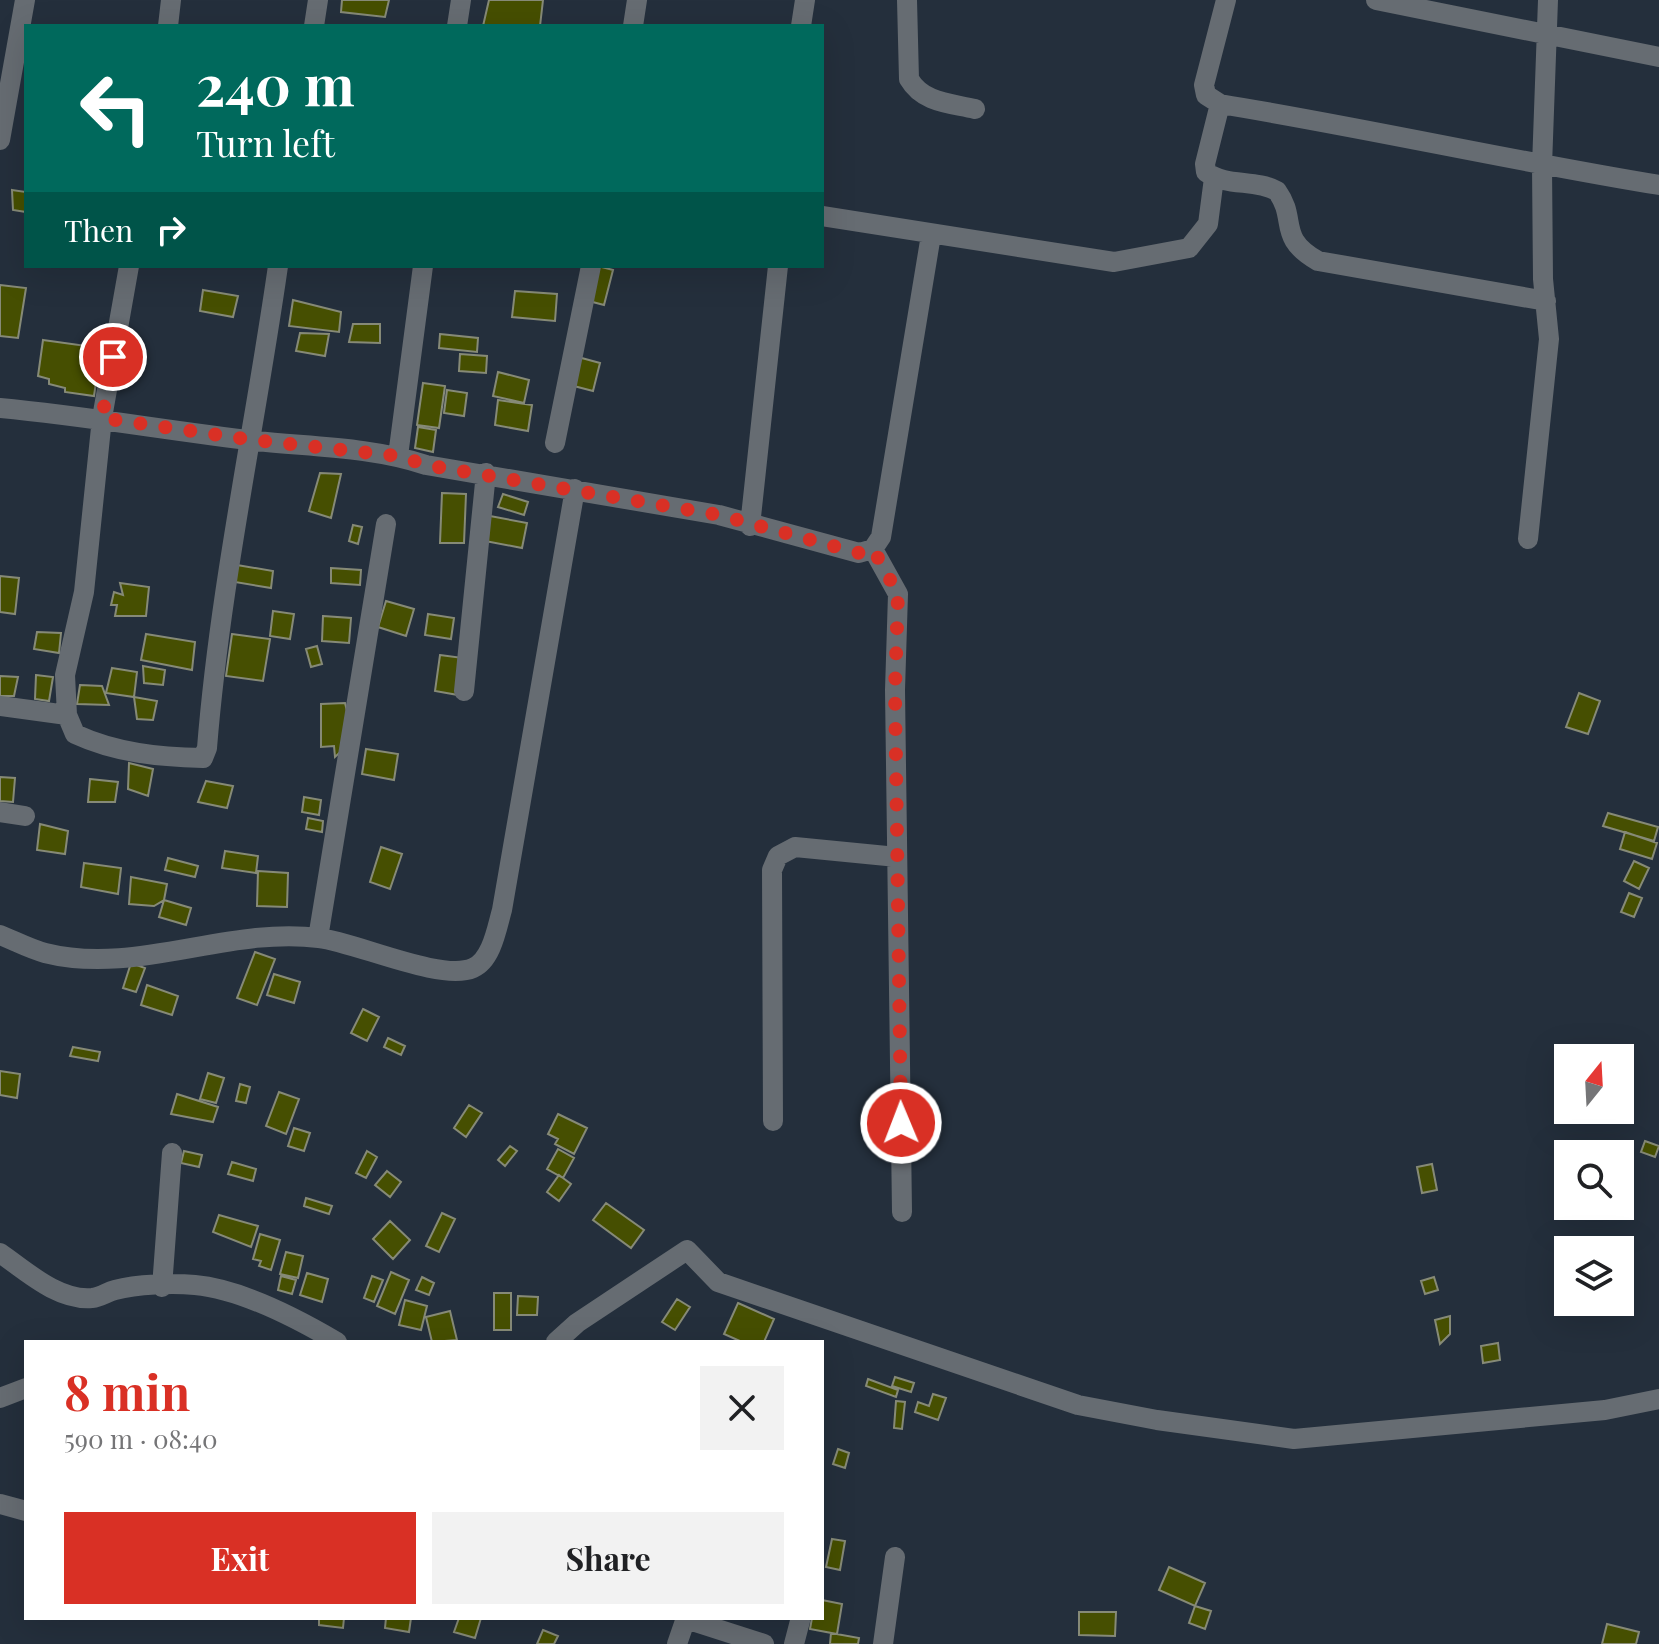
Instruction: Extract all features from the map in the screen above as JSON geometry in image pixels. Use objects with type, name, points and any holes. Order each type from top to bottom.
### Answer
[{"type":"street","points":[[0,140],[25,0]]},
{"type":"street","points":[[168,24],[171,0]]},
{"type":"street","points":[[314,24],[318,0]]},
{"type":"street","points":[[457,24],[461,0]]},
{"type":"street","points":[[633,24],[637,0]]},
{"type":"street","points":[[801,24],[805,0]]},
{"type":"street","points":[[907,0],[909,79],[916,91],[927,98],[975,109]]},
{"type":"street","points":[[1226,0],[1204,85],[1206,95],[1220,104],[1369,128],[1542,166],[1659,185]]},
{"type":"street","points":[[1376,0],[1659,57]]},
{"type":"street","points":[[1528,539],[1548,363],[1542,166],[1548,0]]},
{"type":"street","points":[[1220,104],[1205,164],[1206,172],[1214,178],[1267,186],[1277,191],[1291,239],[1301,251],[1318,261],[1546,301]]},
{"type":"street","points":[[824,216],[1114,262],[1189,248],[1208,224],[1214,178]]},
{"type":"street","points":[[0,408],[398,456],[426,465],[719,515],[750,526],[859,553],[873,549],[881,537],[931,235]]},
{"type":"street","points":[[129,268],[102,418],[84,592],[65,675],[67,715],[75,734],[98,744],[157,757],[203,758],[207,748],[226,581],[253,440],[278,268]]},
{"type":"street","points":[[398,456],[423,268]]},
{"type":"street","points":[[555,443],[591,268]]},
{"type":"street","points":[[750,526],[778,268]]},
{"type":"street","points":[[464,691],[486,473]]},
{"type":"street","points":[[0,935],[46,953],[97,957],[152,954],[241,939],[318,938],[442,970],[472,969],[484,960],[502,910],[575,489]]},
{"type":"street","points":[[318,938],[386,524]]},
{"type":"street","points":[[873,549],[898,594],[895,690],[902,1212]]},
{"type":"street","points":[[0,706],[67,715]]},
{"type":"street","points":[[0,812],[25,816]]},
{"type":"street","points":[[773,1121],[772,870],[778,856],[795,847],[897,857]]},
{"type":"street","points":[[162,1287],[172,1153]]},
{"type":"street","points":[[558,1340],[577,1323],[687,1250],[718,1282],[1078,1405],[1157,1420],[1294,1439],[1605,1410],[1659,1399]]},
{"type":"street","points":[[0,1253],[45,1285],[73,1296],[90,1298],[116,1290],[162,1287],[215,1288],[300,1320],[334,1340]]},
{"type":"street","points":[[2,1404],[24,1389]]},
{"type":"street","points":[[0,1504],[24,1510]]},
{"type":"street","points":[[883,1644],[895,1557]]},
{"type":"street","points":[[677,1644],[685,1620]]},
{"type":"street","points":[[692,1620],[764,1644]]},
{"type":"street","points":[[794,1644],[800,1621]]},
{"type":"building","points":[[342,0],[389,0],[385,17],[341,12]]},
{"type":"building","points":[[489,0],[543,0],[540,24],[483,24]]},
{"type":"building","points":[[12,190],[24,192],[24,212],[13,210]]},
{"type":"building","points":[[597,268],[613,270],[604,305],[585,300]]},
{"type":"building","points":[[0,285],[26,288],[18,338],[0,336]]},
{"type":"building","points":[[203,290],[238,296],[233,317],[200,311]]},
{"type":"building","points":[[515,291],[557,294],[555,321],[512,317]]},
{"type":"building","points":[[293,300],[341,312],[339,332],[289,326]]},
{"type":"building","points":[[353,324],[380,324],[380,343],[349,342]]},
{"type":"building","points":[[300,333],[329,334],[325,356],[296,351]]},
{"type":"building","points":[[440,334],[478,338],[477,352],[439,348]]},
{"type":"building","points":[[43,340],[101,348],[94,396],[65,392],[65,388],[49,384],[49,379],[38,376]]},
{"type":"building","points":[[460,354],[487,356],[486,373],[459,371]]},
{"type":"building","points":[[578,357],[600,363],[593,391],[570,385]]},
{"type":"building","points":[[498,372],[529,380],[524,403],[493,396]]},
{"type":"building","points":[[423,383],[445,386],[439,428],[417,425]]},
{"type":"building","points":[[447,390],[467,393],[464,416],[444,413]]},
{"type":"building","points":[[498,400],[532,405],[528,431],[495,425]]},
{"type":"building","points":[[418,427],[436,430],[433,452],[415,448]]},
{"type":"building","points":[[320,473],[341,474],[331,518],[309,511]]},
{"type":"building","points":[[442,493],[466,494],[464,543],[440,543]]},
{"type":"building","points":[[503,494],[528,502],[524,515],[498,507]]},
{"type":"building","points":[[490,516],[527,523],[522,548],[485,541]]},
{"type":"building","points":[[353,525],[362,527],[358,544],[349,541]]},
{"type":"building","points":[[237,565],[273,571],[271,588],[235,582]]},
{"type":"building","points":[[331,568],[361,570],[360,585],[331,583]]},
{"type":"building","points":[[0,576],[19,578],[15,614],[0,612]]},
{"type":"building","points":[[120,583],[149,587],[146,616],[115,616],[117,605],[111,605],[114,592],[123,595]]},
{"type":"building","points":[[386,601],[414,609],[406,636],[378,627]]},
{"type":"building","points":[[273,611],[294,614],[290,639],[270,636]]},
{"type":"building","points":[[428,614],[454,618],[451,639],[425,635]]},
{"type":"building","points":[[323,616],[351,618],[349,643],[322,641]]},
{"type":"building","points":[[37,632],[61,633],[59,653],[34,649]]},
{"type":"building","points":[[146,634],[195,642],[192,670],[141,660]]},
{"type":"building","points":[[232,634],[270,639],[263,681],[226,676]]},
{"type":"building","points":[[317,646],[322,664],[311,667],[306,649]]},
{"type":"building","points":[[440,655],[463,658],[458,695],[435,691]]},
{"type":"building","points":[[143,666],[165,670],[163,685],[144,683]]},
{"type":"building","points":[[112,668],[137,672],[134,697],[106,693]]},
{"type":"building","points":[[36,675],[53,677],[49,701],[35,699]]},
{"type":"building","points":[[0,676],[18,677],[14,696],[0,696]]},
{"type":"building","points":[[80,685],[102,686],[109,705],[77,704]]},
{"type":"building","points":[[1579,693],[1600,701],[1588,734],[1566,727]]},
{"type":"building","points":[[134,697],[157,701],[153,720],[137,719]]},
{"type":"building","points":[[345,703],[351,727],[348,745],[335,757],[334,746],[321,747],[321,704]]},
{"type":"building","points":[[366,749],[398,754],[394,780],[362,774]]},
{"type":"building","points":[[129,763],[153,769],[148,796],[128,789]]},
{"type":"building","points":[[0,777],[15,778],[13,802],[0,801]]},
{"type":"building","points":[[90,779],[118,782],[115,802],[88,802]]},
{"type":"building","points":[[206,781],[233,786],[227,808],[198,802]]},
{"type":"building","points":[[304,797],[321,800],[319,815],[302,812]]},
{"type":"building","points":[[1608,813],[1658,827],[1654,841],[1603,826]]},
{"type":"building","points":[[308,818],[323,821],[322,832],[306,829]]},
{"type":"building","points":[[40,824],[68,831],[65,854],[37,850]]},
{"type":"building","points":[[1625,832],[1657,843],[1652,859],[1620,849]]},
{"type":"building","points":[[381,847],[402,854],[390,889],[370,882]]},
{"type":"building","points":[[225,851],[258,856],[256,873],[222,868]]},
{"type":"building","points":[[168,858],[198,866],[195,877],[165,870]]},
{"type":"building","points":[[1634,861],[1649,868],[1639,889],[1624,881]]},
{"type":"building","points":[[84,863],[121,868],[118,894],[81,887]]},
{"type":"building","points":[[258,871],[288,873],[287,907],[257,906]]},
{"type":"building","points":[[131,877],[167,884],[164,900],[154,906],[129,904]]},
{"type":"building","points":[[1629,893],[1642,898],[1634,917],[1621,912]]},
{"type":"building","points":[[164,900],[191,908],[186,925],[159,917]]},
{"type":"building","points":[[255,952],[275,959],[257,1005],[237,998]]},
{"type":"building","points":[[131,963],[145,968],[136,992],[123,988]]},
{"type":"building","points":[[274,974],[300,982],[294,1003],[267,995]]},
{"type":"building","points":[[147,985],[178,996],[172,1015],[141,1005]]},
{"type":"building","points":[[363,1009],[379,1017],[367,1041],[351,1033]]},
{"type":"building","points":[[388,1038],[405,1046],[401,1055],[384,1047]]},
{"type":"building","points":[[73,1047],[100,1052],[98,1061],[70,1056]]},
{"type":"building","points":[[0,1071],[20,1074],[17,1098],[0,1095]]},
{"type":"building","points":[[208,1073],[224,1078],[216,1103],[200,1099]]},
{"type":"building","points":[[240,1084],[250,1087],[246,1103],[236,1101]]},
{"type":"building","points":[[279,1092],[299,1099],[286,1134],[266,1126]]},
{"type":"building","points":[[177,1094],[218,1107],[213,1122],[171,1114]]},
{"type":"building","points":[[469,1105],[482,1113],[466,1137],[454,1128]]},
{"type":"building","points":[[558,1114],[587,1128],[574,1154],[555,1144],[558,1139],[548,1134]]},
{"type":"building","points":[[294,1128],[310,1133],[304,1151],[288,1146]]},
{"type":"building","points":[[1645,1141],[1659,1146],[1655,1157],[1641,1152]]},
{"type":"building","points":[[510,1146],[517,1151],[505,1166],[498,1160]]},
{"type":"building","points":[[558,1149],[574,1158],[563,1178],[547,1169]]},
{"type":"building","points":[[184,1151],[202,1155],[199,1167],[181,1163]]},
{"type":"building","points":[[367,1151],[377,1157],[366,1178],[356,1173]]},
{"type":"building","points":[[232,1162],[256,1169],[253,1181],[228,1174]]},
{"type":"building","points":[[1432,1164],[1437,1190],[1422,1193],[1417,1167]]},
{"type":"building","points":[[387,1171],[401,1182],[390,1197],[375,1185]]},
{"type":"building","points":[[559,1175],[571,1184],[559,1201],[547,1192]]},
{"type":"building","points":[[306,1198],[332,1206],[329,1214],[304,1206]]},
{"type":"building","points":[[606,1203],[644,1230],[631,1248],[593,1220]]},
{"type":"building","points":[[442,1213],[455,1219],[439,1252],[426,1246]]},
{"type":"building","points":[[219,1215],[258,1226],[251,1247],[213,1232]]},
{"type":"building","points":[[390,1221],[410,1240],[393,1259],[373,1239]]},
{"type":"building","points":[[260,1234],[280,1240],[271,1270],[259,1266],[261,1261],[253,1259]]},
{"type":"building","points":[[286,1252],[303,1256],[298,1278],[280,1274]]},
{"type":"building","points":[[391,1272],[409,1280],[395,1314],[377,1306]]},
{"type":"building","points":[[307,1273],[328,1279],[322,1302],[300,1295]]},
{"type":"building","points":[[281,1276],[296,1280],[292,1294],[278,1290]]},
{"type":"building","points":[[372,1276],[383,1280],[374,1302],[364,1298]]},
{"type":"building","points":[[422,1277],[434,1283],[429,1295],[416,1290]]},
{"type":"building","points":[[1434,1277],[1438,1290],[1425,1294],[1421,1281]]},
{"type":"building","points":[[494,1293],[511,1293],[511,1330],[494,1330]]},
{"type":"building","points":[[518,1296],[538,1297],[537,1315],[517,1315]]},
{"type":"building","points":[[677,1299],[690,1307],[675,1330],[662,1322]]},
{"type":"building","points":[[405,1300],[427,1306],[421,1330],[399,1325]]},
{"type":"building","points":[[738,1303],[774,1319],[765,1340],[738,1340],[724,1334]]},
{"type":"building","points":[[450,1311],[457,1340],[432,1340],[426,1317]]},
{"type":"building","points":[[1450,1316],[1450,1334],[1440,1344],[1435,1320]]},
{"type":"building","points":[[1498,1343],[1500,1360],[1483,1363],[1481,1346]]},
{"type":"building","points":[[895,1377],[914,1383],[911,1392],[892,1386]]},
{"type":"building","points":[[868,1379],[898,1390],[896,1397],[866,1386]]},
{"type":"building","points":[[933,1394],[946,1398],[938,1420],[915,1412],[918,1402],[929,1406]]},
{"type":"building","points":[[896,1401],[905,1402],[902,1429],[894,1428]]},
{"type":"building","points":[[838,1449],[849,1453],[845,1468],[833,1464]]},
{"type":"building","points":[[832,1539],[845,1541],[840,1570],[826,1567]]},
{"type":"building","points":[[1169,1567],[1205,1583],[1195,1606],[1159,1590]]},
{"type":"building","points":[[824,1600],[842,1604],[837,1634],[810,1629],[812,1620],[824,1620]]},
{"type":"building","points":[[1195,1606],[1211,1611],[1205,1629],[1189,1623]]},
{"type":"building","points":[[1079,1612],[1116,1612],[1115,1636],[1079,1635]]},
{"type":"building","points":[[319,1620],[344,1620],[343,1628],[319,1625]]},
{"type":"building","points":[[386,1620],[411,1620],[409,1632],[385,1628]]},
{"type":"building","points":[[458,1620],[480,1620],[475,1638],[454,1632]]},
{"type":"building","points":[[1607,1624],[1639,1632],[1636,1644],[1602,1644]]},
{"type":"building","points":[[543,1630],[558,1636],[554,1644],[537,1644]]},
{"type":"building","points":[[831,1633],[859,1638],[858,1644],[830,1644]]},
{"type":"route","points":[[113,357],[102,418],[253,440],[398,456],[426,465],[719,515],[750,526],[859,553],[873,549],[898,594],[895,690],[901,1123]]}]
